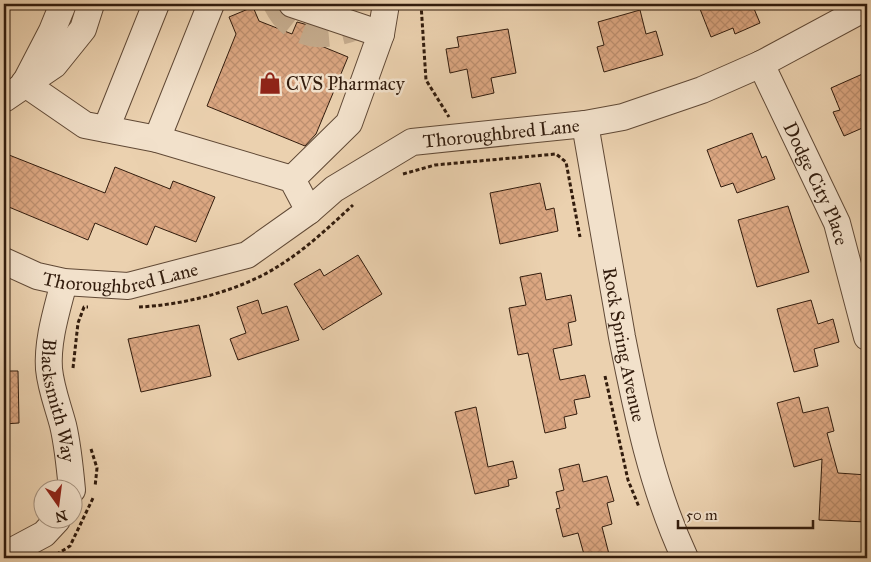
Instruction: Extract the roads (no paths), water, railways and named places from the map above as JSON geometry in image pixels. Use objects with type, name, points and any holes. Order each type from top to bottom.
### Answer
[{"type":"street","points":[[24,83],[52,31],[63,4]]},
{"type":"street","points":[[4,99],[24,83],[54,65],[83,29],[91,4]]},
{"type":"street","points":[[106,129],[156,4]]},
{"type":"street","points":[[157,139],[211,4]]},
{"type":"street","points":[[292,4],[381,34]]},
{"type":"street","points":[[292,179],[349,123],[381,34],[386,4]]},
{"type":"street","name":"Thoroughbred Lane","points":[[4,261],[37,276],[64,282],[128,286],[246,255],[309,211],[334,189],[412,142],[585,124],[623,117],[693,93],[762,64],[867,7]]},
{"type":"street","name":"Dodge City Place","points":[[762,64],[837,223],[867,337]]},
{"type":"street","points":[[24,83],[85,125],[157,139],[292,179],[309,211]]},
{"type":"street","name":"Rock Spring Avenue","points":[[585,124],[637,417],[654,479],[671,528],[685,558]]},
{"type":"street","name":"Blacksmith Way","points":[[64,282],[52,337],[49,368],[53,398],[62,424],[69,459],[71,480]]},
{"type":"street","points":[[14,550],[48,530]]},
{"type":"tunnel","points":[[276,4],[283,16],[292,24],[301,30],[312,33],[335,33],[359,26]]},
{"type":"place","name":"CVS Pharmacy","points":[[270,83]]}]
